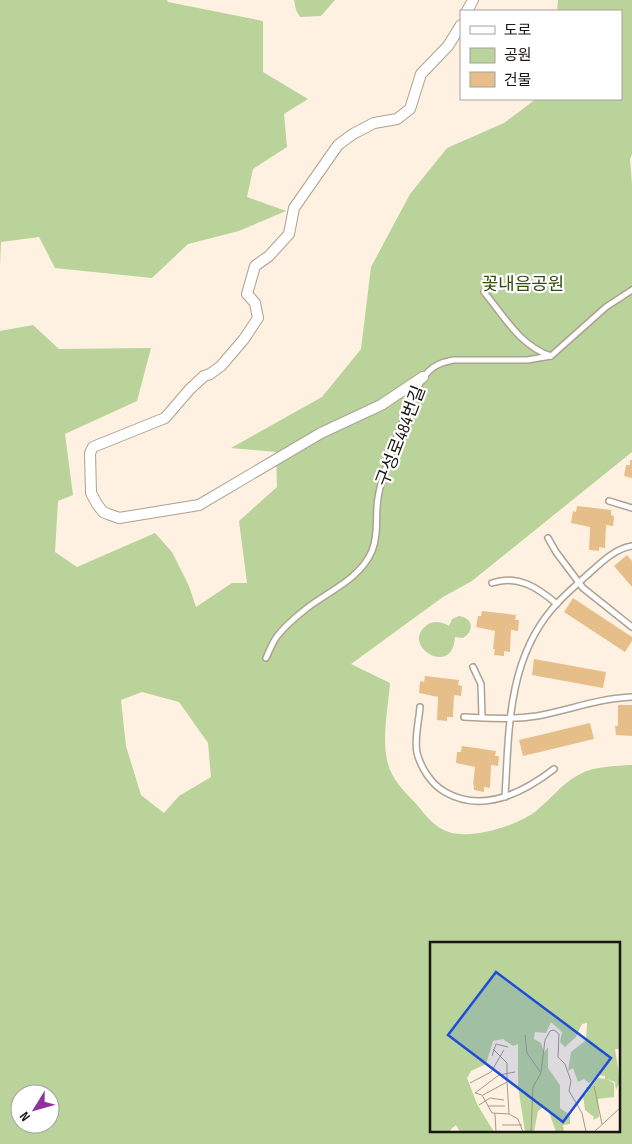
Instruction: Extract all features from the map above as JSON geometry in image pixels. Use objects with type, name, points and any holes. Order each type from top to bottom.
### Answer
[{"type":"street","points":[[423,377],[381,405],[321,433],[199,505],[119,518],[103,512],[96,504],[92,493],[90,453],[93,447],[165,418],[204,376],[221,366],[244,339],[258,318],[254,303],[248,294],[255,266],[269,256],[289,234],[294,208],[301,196],[338,145],[353,134],[374,124],[397,119],[410,109],[421,74],[448,46],[460,27]]},
{"type":"lane","points":[[484,292],[525,342],[540,352],[552,356],[606,307],[632,290]]},
{"type":"lane","name":"구성로484번길","points":[[266,658],[278,635],[308,607],[341,586],[368,558],[376,535],[377,506],[380,489],[408,409],[423,377],[435,366],[453,360],[527,360],[552,356]]},
{"type":"lane","points":[[609,501],[632,508]]},
{"type":"lane","points":[[548,538],[586,592],[632,627]]},
{"type":"lane","points":[[505,797],[514,687],[525,654],[538,629],[557,604],[578,583],[614,553],[625,547],[632,546]]},
{"type":"lane","points":[[492,583],[518,580],[533,587],[557,604]]},
{"type":"lane","points":[[473,667],[481,684],[482,718]]},
{"type":"lane","points":[[464,717],[510,719],[548,714],[611,698],[632,697]]},
{"type":"lane","points":[[420,707],[417,748],[423,767],[433,782],[443,791],[464,800],[487,802],[532,786],[554,769]]},
{"type":"green space","points":[[0,0],[167,0],[168,2],[263,21],[263,72],[308,99],[284,114],[287,147],[253,169],[247,197],[286,211],[239,231],[188,244],[152,278],[55,268],[39,237],[1,242],[0,267]]},
{"type":"green space","points":[[294,0],[335,0],[321,16],[300,17]]},
{"type":"green space","name":"꽃내음공원","points":[[558,0],[632,0],[632,154],[630,159],[632,184],[632,452],[472,581],[443,597],[351,664],[390,683],[385,738],[390,770],[399,785],[427,817],[446,831],[456,834],[467,834],[505,827],[528,817],[562,786],[586,771],[612,766],[632,765],[632,1144],[0,1144],[0,331],[33,325],[59,349],[151,348],[137,401],[65,434],[73,495],[58,501],[55,552],[77,567],[155,533],[172,552],[189,586],[196,607],[232,583],[247,583],[239,521],[277,487],[276,452],[231,448],[322,397],[361,349],[371,267],[410,194],[447,148],[504,123],[535,100],[622,100],[622,10],[557,10]],"holes":[[[142,692],[179,702],[208,743],[211,777],[179,796],[164,813],[141,795],[126,746],[121,700]]]},
{"type":"green space","points":[[459,616],[464,617],[470,622],[471,628],[463,638],[455,637],[452,649],[446,656],[438,657],[423,649],[419,641],[420,633],[427,625],[432,622],[438,622],[449,626],[452,619]]},
{"type":"building","points":[[630,460],[632,460],[632,478],[624,476],[626,465],[630,465]]},
{"type":"building","points":[[577,506],[611,510],[611,515],[614,516],[613,526],[606,525],[605,548],[599,547],[599,551],[589,550],[590,527],[571,523],[573,511],[576,512]]},
{"type":"building","points":[[627,555],[632,561],[632,587],[614,566]]},
{"type":"building","points":[[573,598],[632,637],[632,641],[625,652],[564,612]]},
{"type":"building","points":[[482,611],[516,615],[515,620],[519,620],[518,631],[511,630],[510,652],[504,651],[504,656],[494,655],[495,631],[476,627],[478,616],[481,616]]},
{"type":"building","points":[[534,659],[606,672],[603,688],[532,675]]},
{"type":"building","points":[[425,676],[459,680],[458,685],[462,686],[461,696],[454,695],[453,717],[447,717],[447,721],[437,720],[438,697],[419,693],[420,681],[424,682]]},
{"type":"building","points":[[618,705],[632,705],[632,736],[616,735],[615,726],[618,726]]},
{"type":"building","points":[[590,723],[594,739],[523,756],[519,740]]},
{"type":"building","points":[[462,746],[496,751],[495,756],[499,756],[498,766],[491,765],[490,788],[484,787],[484,792],[474,790],[475,767],[456,763],[457,752],[461,752]]}]
